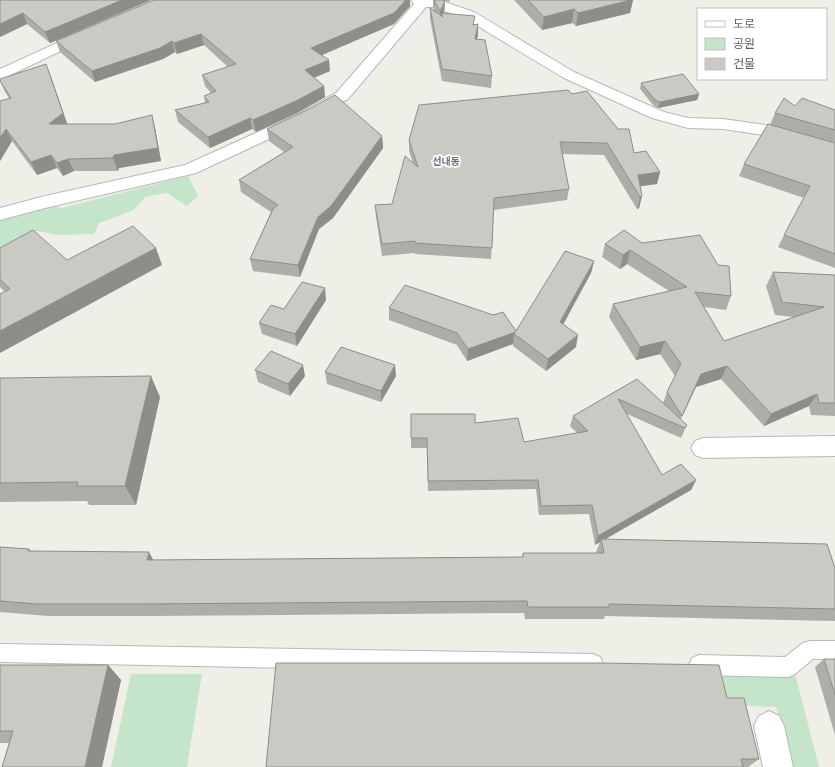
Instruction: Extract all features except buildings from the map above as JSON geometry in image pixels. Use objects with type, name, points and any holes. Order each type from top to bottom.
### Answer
[{"type":"street","points":[[0,214],[190,168],[304,117],[342,96],[420,1],[434,3],[469,15],[569,75],[658,115],[688,123],[723,124],[766,130],[835,151]]},
{"type":"street","points":[[0,75],[68,41],[96,29]]},
{"type":"street","points":[[703,448],[835,446]]},
{"type":"street","points":[[769,726],[778,767]]},
{"type":"lane","points":[[685,665],[788,667],[810,650],[835,650]]},
{"type":"lane","points":[[0,653],[613,664]]},
{"type":"green space","points":[[188,176],[198,196],[187,206],[167,193],[145,197],[134,210],[99,223],[94,234],[59,235],[37,231],[13,248],[0,247],[0,220],[52,205],[61,208]]},
{"type":"green space","points":[[714,671],[795,673],[819,767],[791,767],[776,707],[720,705]]},
{"type":"green space","points":[[131,674],[202,674],[187,767],[111,767]]},
{"type":"district","name":"선내동","points":[[446,161]]}]
